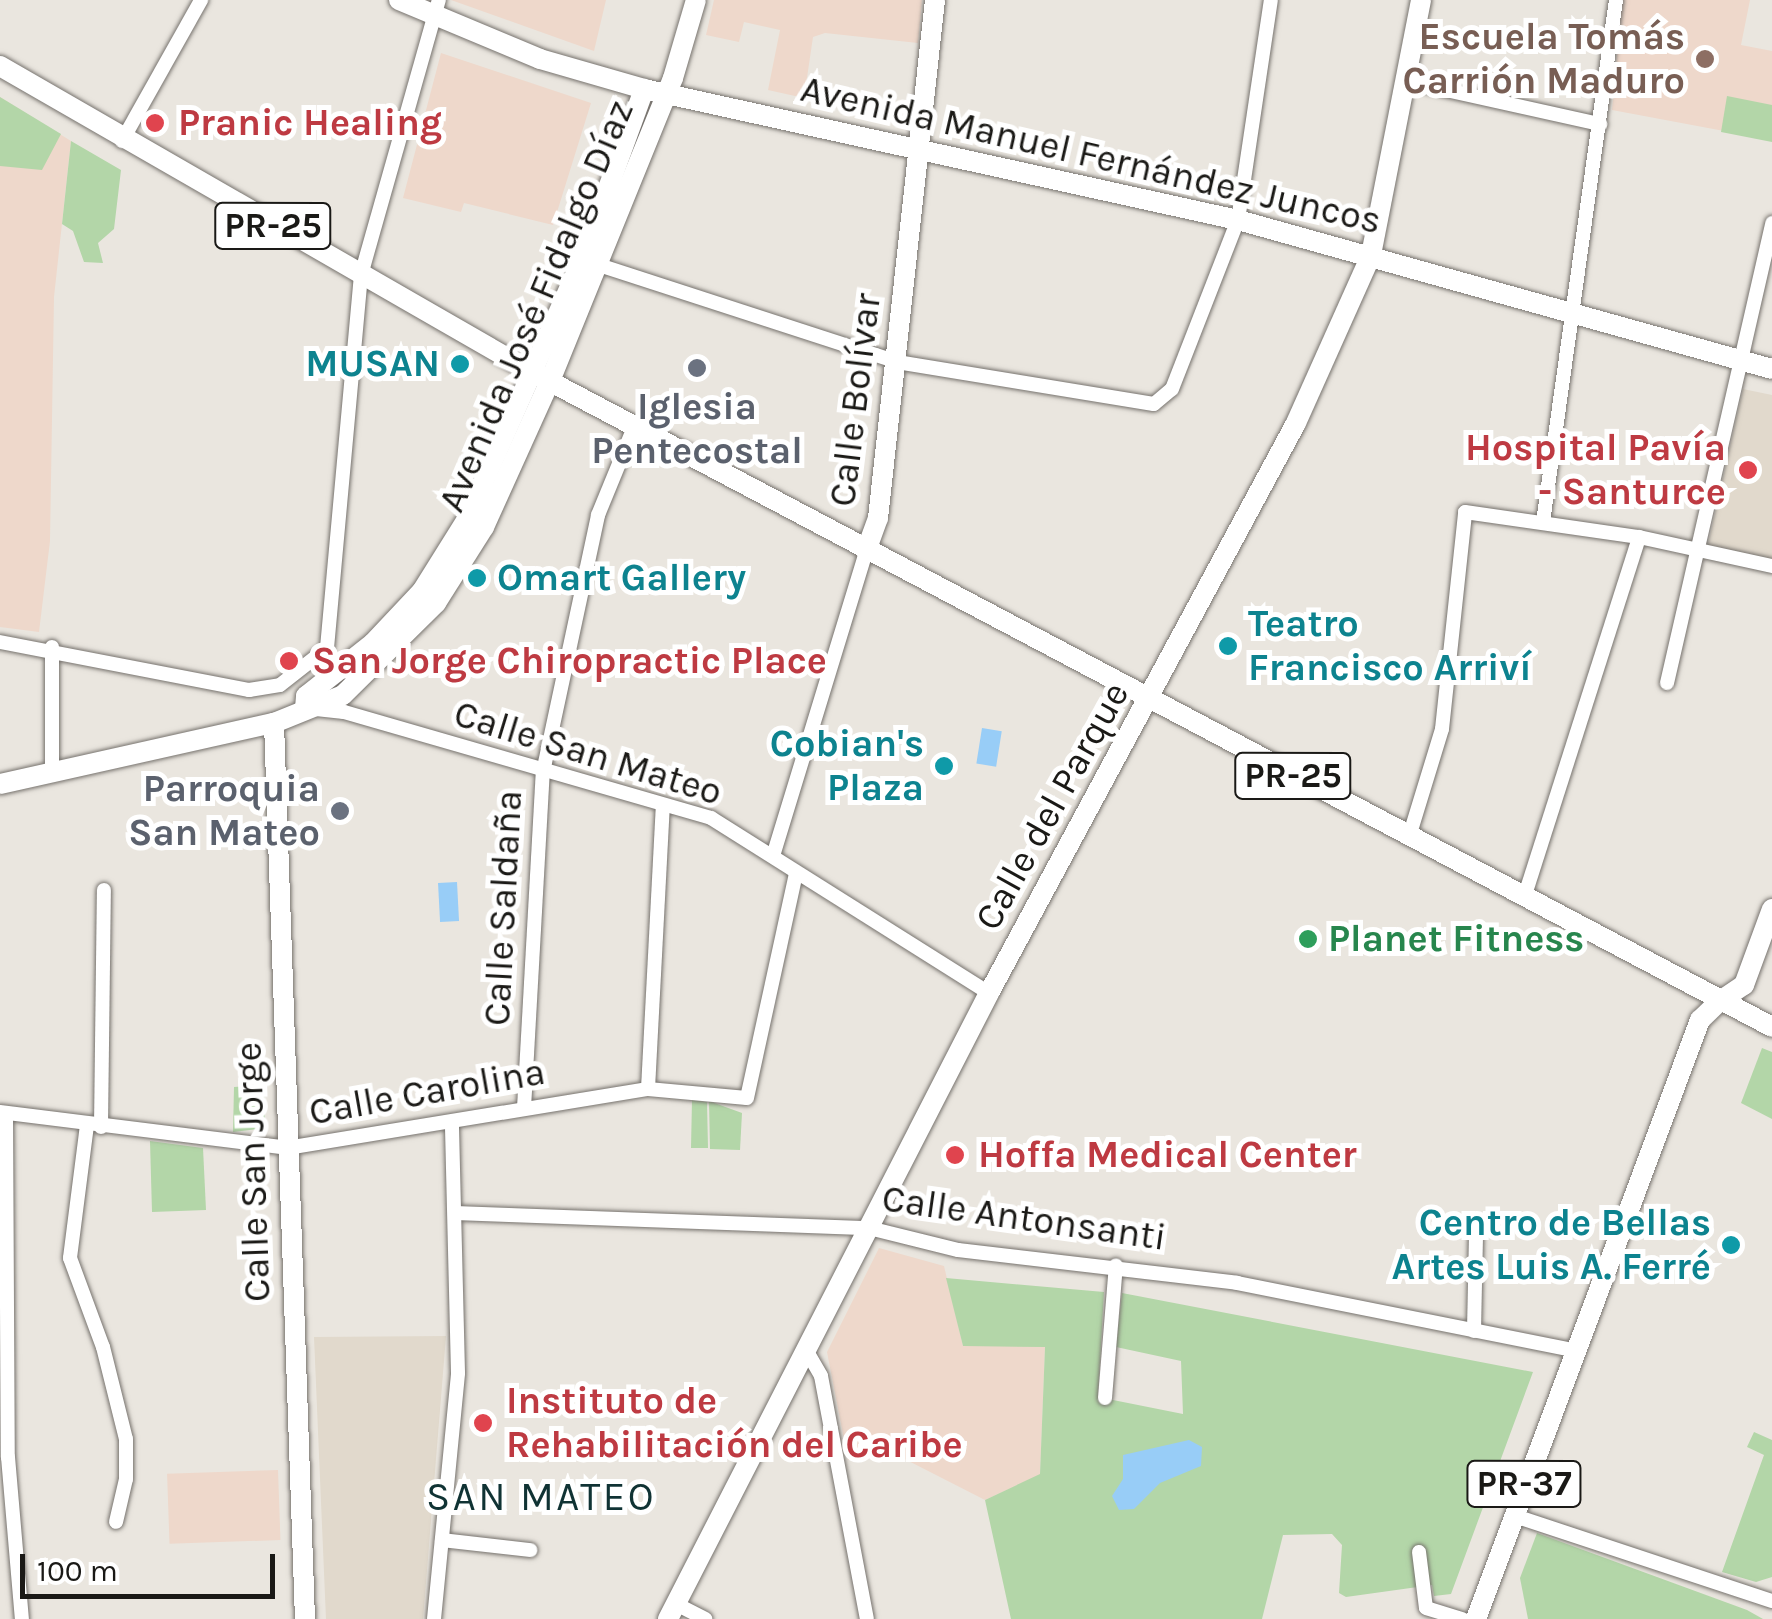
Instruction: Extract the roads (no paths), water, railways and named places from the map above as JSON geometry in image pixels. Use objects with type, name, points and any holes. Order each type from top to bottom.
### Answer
[{"type":"street","points":[[122,140],[202,0]]},
{"type":"street","name":"Avenida Manuel Fernández Juncos","points":[[399,0],[437,9],[653,92],[1238,220],[1772,369]]},
{"type":"street","points":[[653,92],[696,0]]},
{"type":"street","name":"Calle Bolívar","points":[[773,856],[878,518],[922,148],[935,0]]},
{"type":"street","points":[[599,265],[896,362],[1154,404],[1166,397],[1238,220],[1270,0]]},
{"type":"street","name":"Calle del Parque","points":[[672,1611],[808,1355],[990,993],[1296,423],[1370,255],[1410,82],[1422,0]]},
{"type":"street","points":[[1543,522],[1616,0]]},
{"type":"street","points":[[0,642],[52,648],[249,690],[280,685],[327,648],[361,275],[437,9]]},
{"type":"street","name":"PR-25","points":[[0,66],[122,140],[541,376],[1772,1027]]},
{"type":"street","points":[[1410,82],[1600,124]]},
{"type":"street","name":"Avenida José Fidalgo Díaz","points":[[541,376],[599,265],[653,92]]},
{"type":"street","name":"Avenida José Fidalgo Díaz","points":[[0,784],[274,724],[304,708],[343,695],[436,603],[484,527],[583,258],[653,92]]},
{"type":"street","points":[[1667,684],[1772,224]]},
{"type":"street","name":"Calle Saldaña","points":[[524,1108],[544,772],[598,515],[634,425]]},
{"type":"street","points":[[1409,837],[1442,729],[1465,512],[1639,537],[1772,566]]},
{"type":"street","points":[[1524,898],[1639,537]]},
{"type":"street","points":[[52,648],[52,771]]},
{"type":"street","name":"Calle San Mateo","points":[[304,708],[344,712],[712,818],[990,993]]},
{"type":"street","name":"Calle San Jorge","points":[[274,724],[305,1619]]},
{"type":"street","points":[[648,1089],[664,806]]},
{"type":"street","name":"Calle Carolina","points":[[3,1114],[287,1148],[648,1089],[747,1098],[796,874]]},
{"type":"street","points":[[104,890],[94,1126],[70,1258],[104,1348],[126,1439],[116,1522]]},
{"type":"street","name":"PR-37","points":[[1476,1619],[1702,1016],[1744,984],[1772,909]]},
{"type":"street","points":[[3,1114],[8,1457],[22,1619]]},
{"type":"street","points":[[434,1619],[458,1373],[452,1123]]},
{"type":"street","name":"Calle Antonsanti","points":[[455,1213],[869,1228],[958,1250],[1116,1264],[1576,1351]]},
{"type":"street","points":[[1474,1331],[1476,1233]]},
{"type":"street","points":[[1105,1398],[1116,1264]]},
{"type":"street","points":[[808,1355],[820,1376],[867,1619]]},
{"type":"street","points":[[1512,1515],[1772,1601]]},
{"type":"street","points":[[442,1540],[530,1550]]},
{"type":"street","points":[[1419,1552],[1426,1608],[1462,1619]]},
{"type":"street","points":[[672,1611],[706,1619]]},
{"type":"water","points":[[982,728],[1002,731],[996,767],[976,764]]},
{"type":"water","points":[[457,882],[459,921],[440,922],[438,883]]},
{"type":"water","points":[[1189,1440],[1202,1447],[1201,1466],[1160,1483],[1134,1509],[1119,1510],[1112,1496],[1123,1479],[1123,1455]]},
{"type":"place","name":"Escuela Tomás Carrión Maduro","points":[[1705,59]]},
{"type":"place","name":"Pranic Healing","points":[[155,123]]},
{"type":"place","name":"MUSAN","points":[[460,364]]},
{"type":"place","name":"Iglesia Pentecostal","points":[[697,368]]},
{"type":"place","name":"Hospital Pavía - Santurce","points":[[1748,470]]},
{"type":"place","name":"Omart Gallery","points":[[477,578]]},
{"type":"place","name":"Teatro Francisco Arriví","points":[[1228,646]]},
{"type":"place","name":"San Jorge Chiropractic Place","points":[[289,661]]},
{"type":"place","name":"Cobian's Plaza","points":[[944,766]]},
{"type":"place","name":"Parroquia San Mateo","points":[[340,811]]},
{"type":"place","name":"Planet Fitness","points":[[1308,939]]},
{"type":"place","name":"Hoffa Medical Center","points":[[955,1155]]},
{"type":"place","name":"Centro de Bellas Artes Luis A. Ferré","points":[[1731,1245]]},
{"type":"place","name":"Instituto de Rehabilitación del Caribe","points":[[483,1423]]},
{"type":"district","name":"SAN MATEO","points":[[541,1497]]}]
